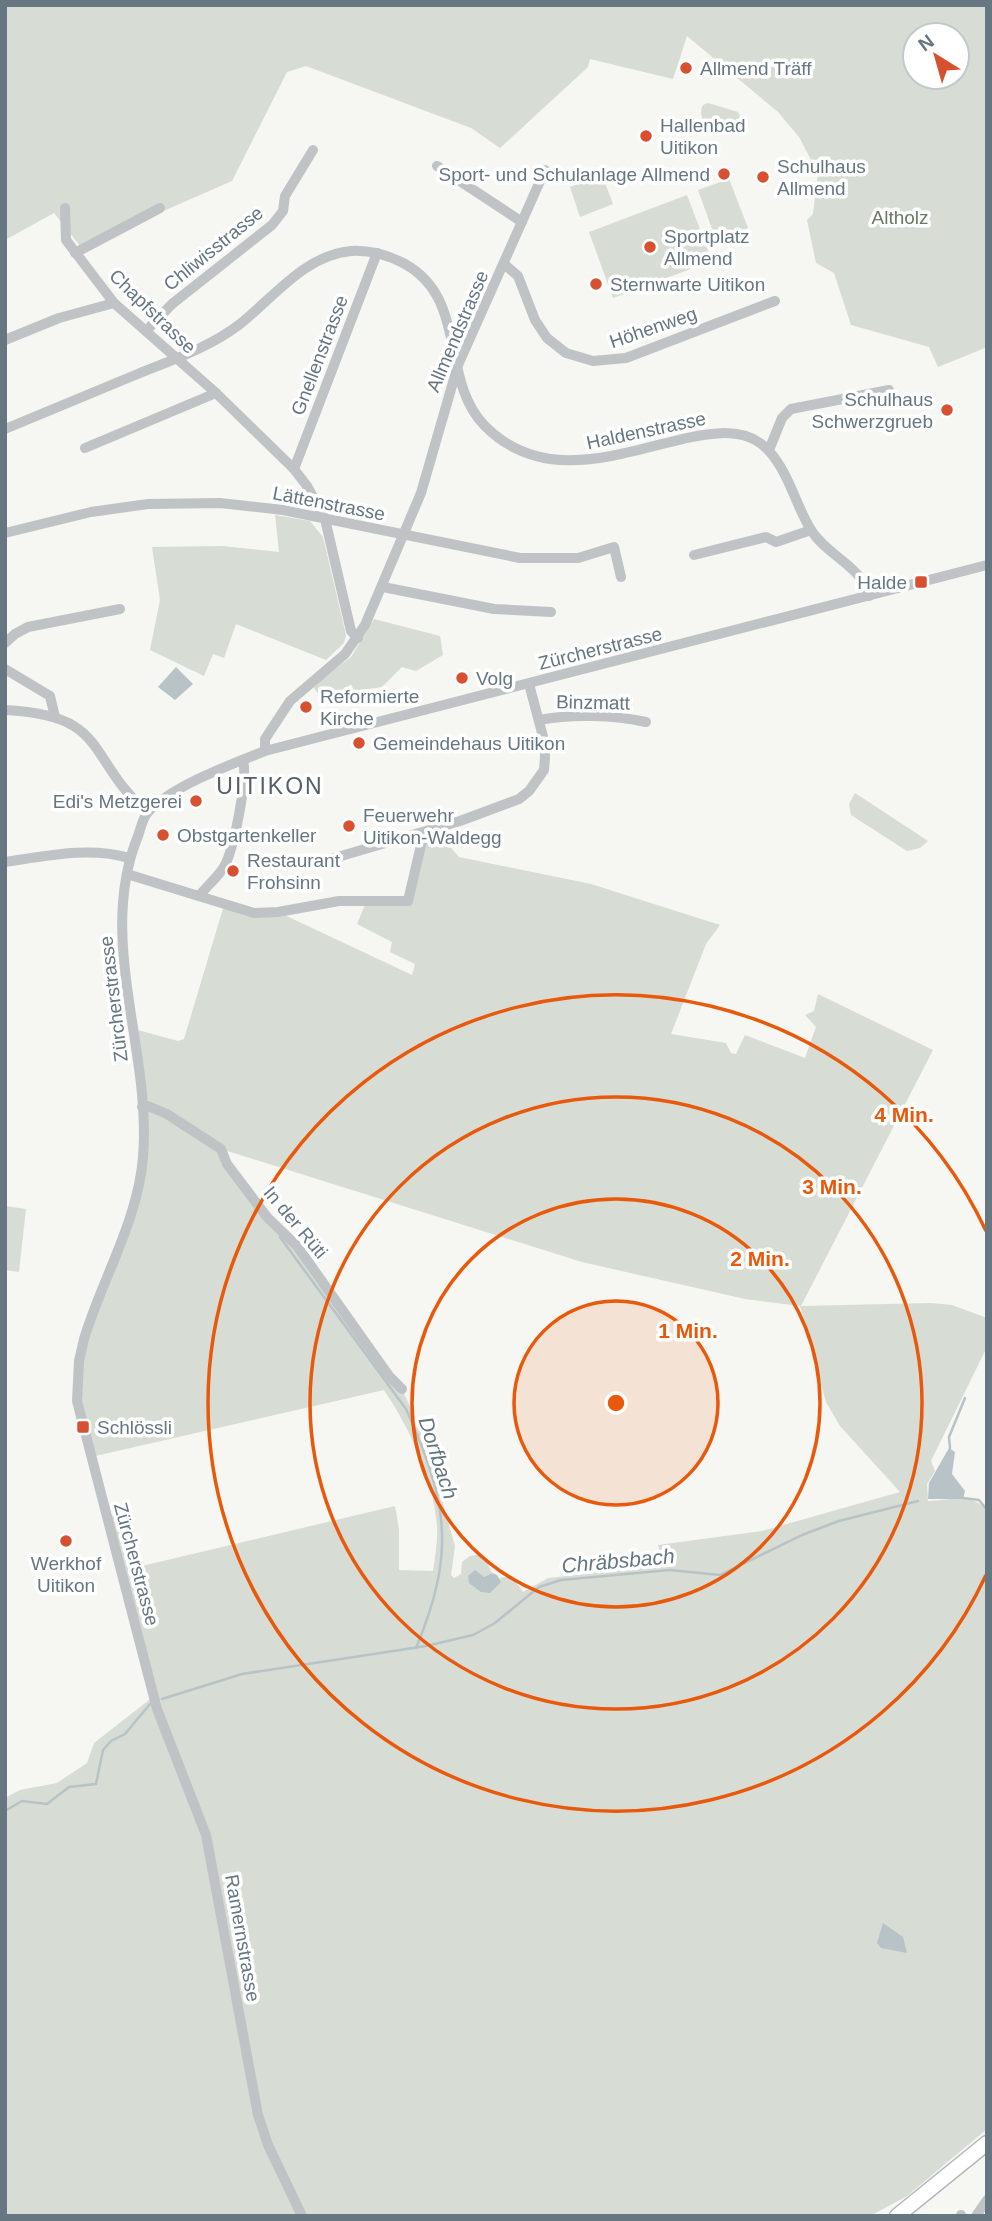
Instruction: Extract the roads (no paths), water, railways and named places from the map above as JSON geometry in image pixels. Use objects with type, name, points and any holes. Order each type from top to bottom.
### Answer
[{"type":"main road","points":[[897,2216],[987,2143]]},
{"type":"street","name":"Chliwisstrasse","points":[[146,331],[172,304],[272,225],[284,211],[285,195],[313,150]]},
{"type":"street","points":[[437,166],[522,222]]},
{"type":"street","name":"Allmendstrasse","points":[[265,751],[265,739],[290,701],[343,656],[358,638],[383,587],[424,483],[458,365],[545,170]]},
{"type":"street","name":"Chapfstrasse","points":[[65,208],[66,240],[114,303],[216,393],[294,469],[318,503],[325,519],[351,631],[358,638]]},
{"type":"street","points":[[75,253],[160,208]]},
{"type":"street","name":"Haldenstrasse","points":[[5,429],[178,359],[224,335],[315,262],[349,251],[377,253],[413,269],[435,292],[448,320],[467,400],[484,425],[512,447],[551,459],[592,461],[713,432],[739,433],[769,450]]},
{"type":"street","name":"Gnellenstrasse","points":[[294,469],[377,253]]},
{"type":"street","name":"Höhenweg","points":[[505,264],[518,276],[535,320],[547,338],[566,353],[593,361],[626,358],[775,301]]},
{"type":"street","points":[[5,340],[59,318],[114,303]]},
{"type":"street","points":[[869,596],[862,577],[825,549],[811,530],[769,450],[782,418],[792,409],[889,390]]},
{"type":"street","points":[[85,448],[216,393]]},
{"type":"street","name":"Lättenstrasse","points":[[5,533],[91,512],[148,504],[220,503],[283,510],[489,553],[547,559],[578,558],[614,547],[621,577]]},
{"type":"street","points":[[694,555],[766,537],[776,542],[811,530]]},
{"type":"street","name":"Zürcherstrasse","points":[[146,1666],[79,1411],[77,1380],[88,1326],[136,1197],[143,1157],[142,1107],[124,958],[127,874],[130,858],[147,813],[199,779],[265,751],[987,565]]},
{"type":"street","points":[[383,587],[494,609],[551,612]]},
{"type":"street","points":[[5,643],[28,627],[120,609]]},
{"type":"street","points":[[5,669],[50,696],[55,717]]},
{"type":"street","points":[[303,865],[421,834],[519,799],[529,791],[544,770],[545,744],[529,684]]},
{"type":"street","points":[[5,710],[55,717],[72,723],[92,740],[117,778],[147,813]]},
{"type":"street","name":"Binzmatt","points":[[539,720],[631,719],[646,722]]},
{"type":"street","points":[[199,896],[217,876],[229,855],[244,776],[243,760]]},
{"type":"street","points":[[127,874],[254,913],[278,912],[339,901],[408,901],[422,841],[421,834]]},
{"type":"street","points":[[5,862],[82,853],[116,854],[130,858]]},
{"type":"street","name":"In der Rüti","points":[[142,1107],[148,1106],[167,1114],[221,1149],[227,1164],[267,1217],[297,1246],[389,1376],[402,1389]]},
{"type":"street","name":"Ramernstrasse","points":[[146,1666],[161,1721],[206,1835],[262,2129],[302,2216]]},
{"type":"waterway","name":"Dorfbach","points":[[280,1237],[406,1409],[431,1472],[442,1527],[441,1555],[429,1614],[416,1648]]},
{"type":"waterway","points":[[950,1448],[949,1437],[965,1398]]},
{"type":"waterway","points":[[963,1498],[979,1500],[987,1510]]},
{"type":"waterway","name":"Chräbsbach","points":[[162,1699],[242,1674],[426,1646],[473,1635],[495,1623],[539,1587],[561,1580],[670,1570],[720,1575],[802,1535],[839,1521],[918,1501]]},
{"type":"waterway","name":"Chräbsbach","points":[[5,1811],[22,1801],[47,1804],[69,1787],[96,1784],[103,1750],[111,1741],[125,1734],[150,1704]]},
{"type":"place","name":"Allmend Träff","points":[[686,68]]},
{"type":"place","name":"Hallenbad Uitikon","points":[[646,136]]},
{"type":"place","name":"Sport- und Schulanlage Allmend","points":[[724,174]]},
{"type":"place","name":"Schulhaus Allmend","points":[[763,177]]},
{"type":"place","name":"Sportplatz Allmend","points":[[650,247]]},
{"type":"place","name":"Sternwarte Uitikon","points":[[596,284]]},
{"type":"place","name":"Schulhaus Schwerzgrueb","points":[[947,410]]},
{"type":"place","name":"Halde","points":[[921,582]]},
{"type":"place","name":"Volg","points":[[462,678]]},
{"type":"place","name":"Reformierte Kirche","points":[[306,707]]},
{"type":"place","name":"Gemeindehaus Uitikon","points":[[359,743]]},
{"type":"place","name":"Edi's Metzgerei","points":[[196,801]]},
{"type":"place","name":"Feuerwehr Uitikon-Waldegg","points":[[349,826]]},
{"type":"place","name":"Obstgartenkeller","points":[[163,835]]},
{"type":"place","name":"Restaurant Frohsinn","points":[[233,871]]},
{"type":"place","name":"Schlössli","points":[[83,1427]]},
{"type":"place","name":"Werkhof Uitikon","points":[[66,1541]]},
{"type":"district","name":"UITIKON","points":[[270,786]]},
{"type":"park label","name":"Altholz","points":[[900,217]]}]
